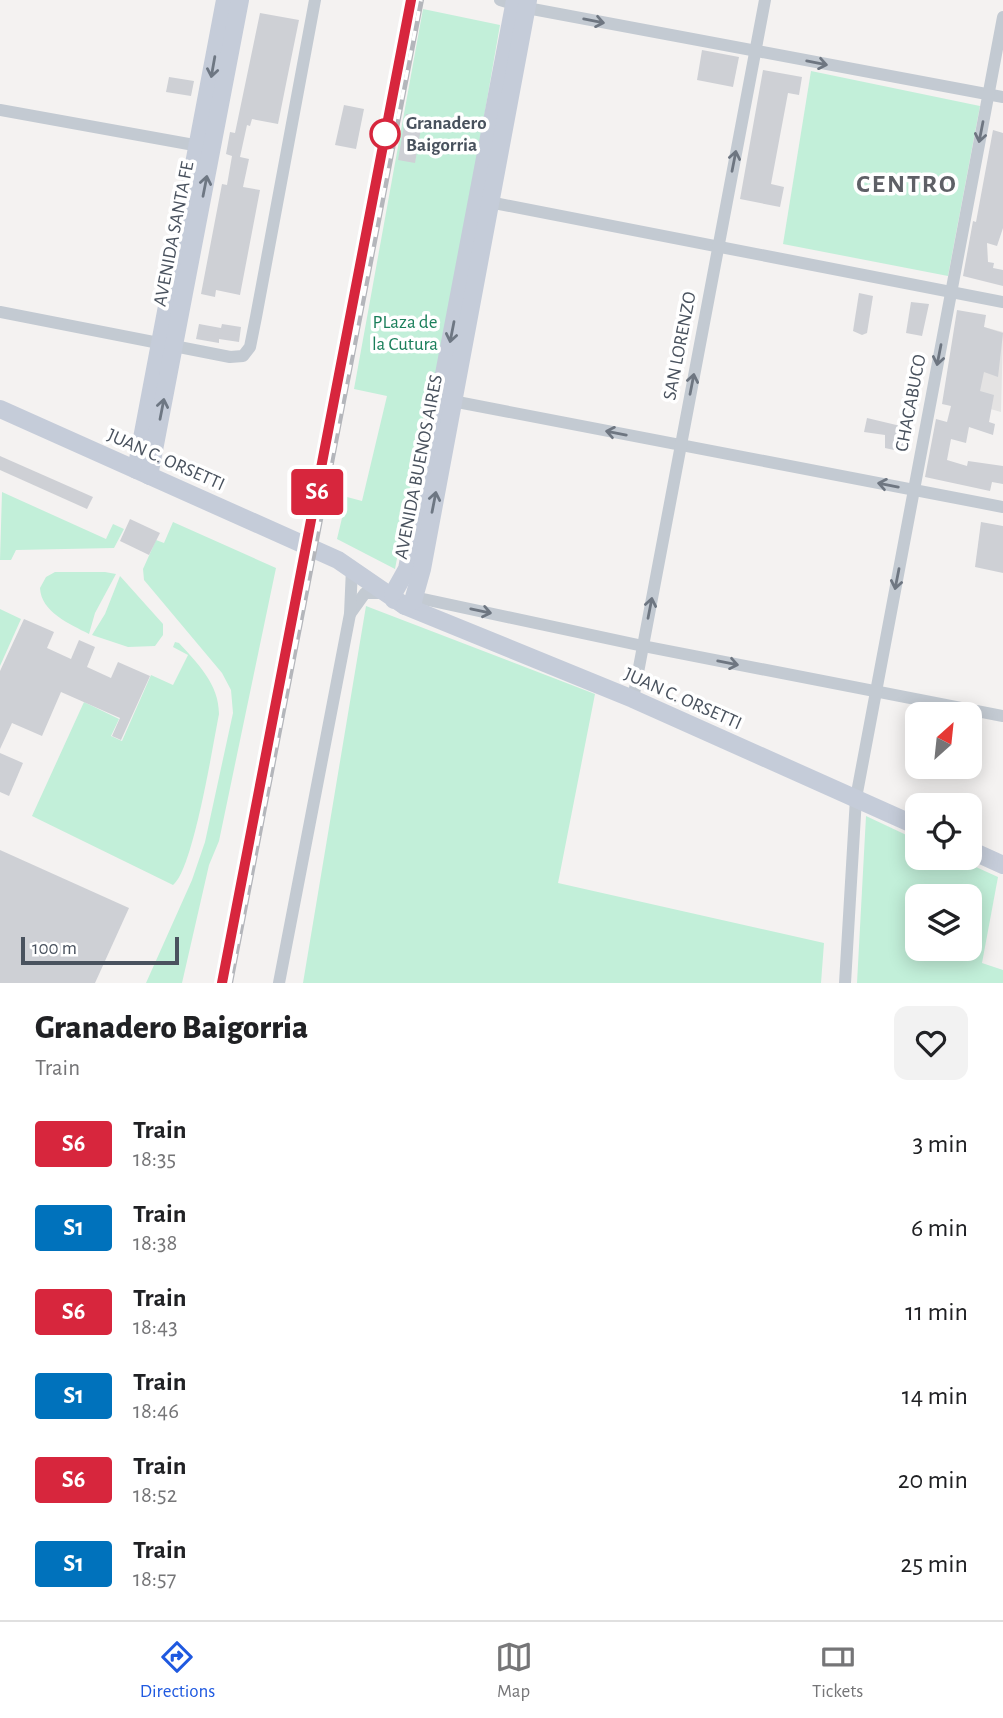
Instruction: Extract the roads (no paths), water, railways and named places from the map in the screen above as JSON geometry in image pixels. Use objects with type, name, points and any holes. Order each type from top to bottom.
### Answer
[{"type":"main road","name":"AVENIDA SANTA FE","points":[[205,147],[225,0]]},
{"type":"main road","name":"AVENIDA SANTA FE","points":[[142,473],[205,147],[240,0]]},
{"type":"main road","name":"AVENIDA BUENOS AIRES","points":[[399,597],[446,400],[484,201],[517,2]]},
{"type":"main road","name":"JUAN C. ORSETTI","points":[[0,409],[352,568],[429,615],[633,699],[905,820]]},
{"type":"main road","points":[[982,855],[1003,865]]},
{"type":"street","points":[[0,312],[230,357],[243,356],[250,347],[315,0]]},
{"type":"street","name":"SAN LORENZO","points":[[633,699],[765,0]]},
{"type":"street","points":[[517,2],[755,51],[1003,97]]},
{"type":"street","name":"CHACABUCO","points":[[845,983],[856,798],[1003,17]]},
{"type":"street","points":[[0,110],[205,147]]},
{"type":"street","points":[[484,201],[1003,302]]},
{"type":"street","points":[[446,400],[1003,507]]},
{"type":"street","points":[[279,983],[350,614],[352,568]]},
{"type":"street","points":[[350,614],[365,593],[399,597],[1003,716]]},
{"type":"railway","points":[[230,983],[421,0]]},
{"type":"railway","points":[[369,217],[405,27]]},
{"type":"train","name":"S6","points":[[222,983],[411,0]]},
{"type":"place","name":"Granadero Baigorria","points":[[385,134]]},
{"type":"district","name":"CENTRO","points":[[907,184]]},
{"type":"park label","name":"PLaza de la Cutura","points":[[405,333]]}]
